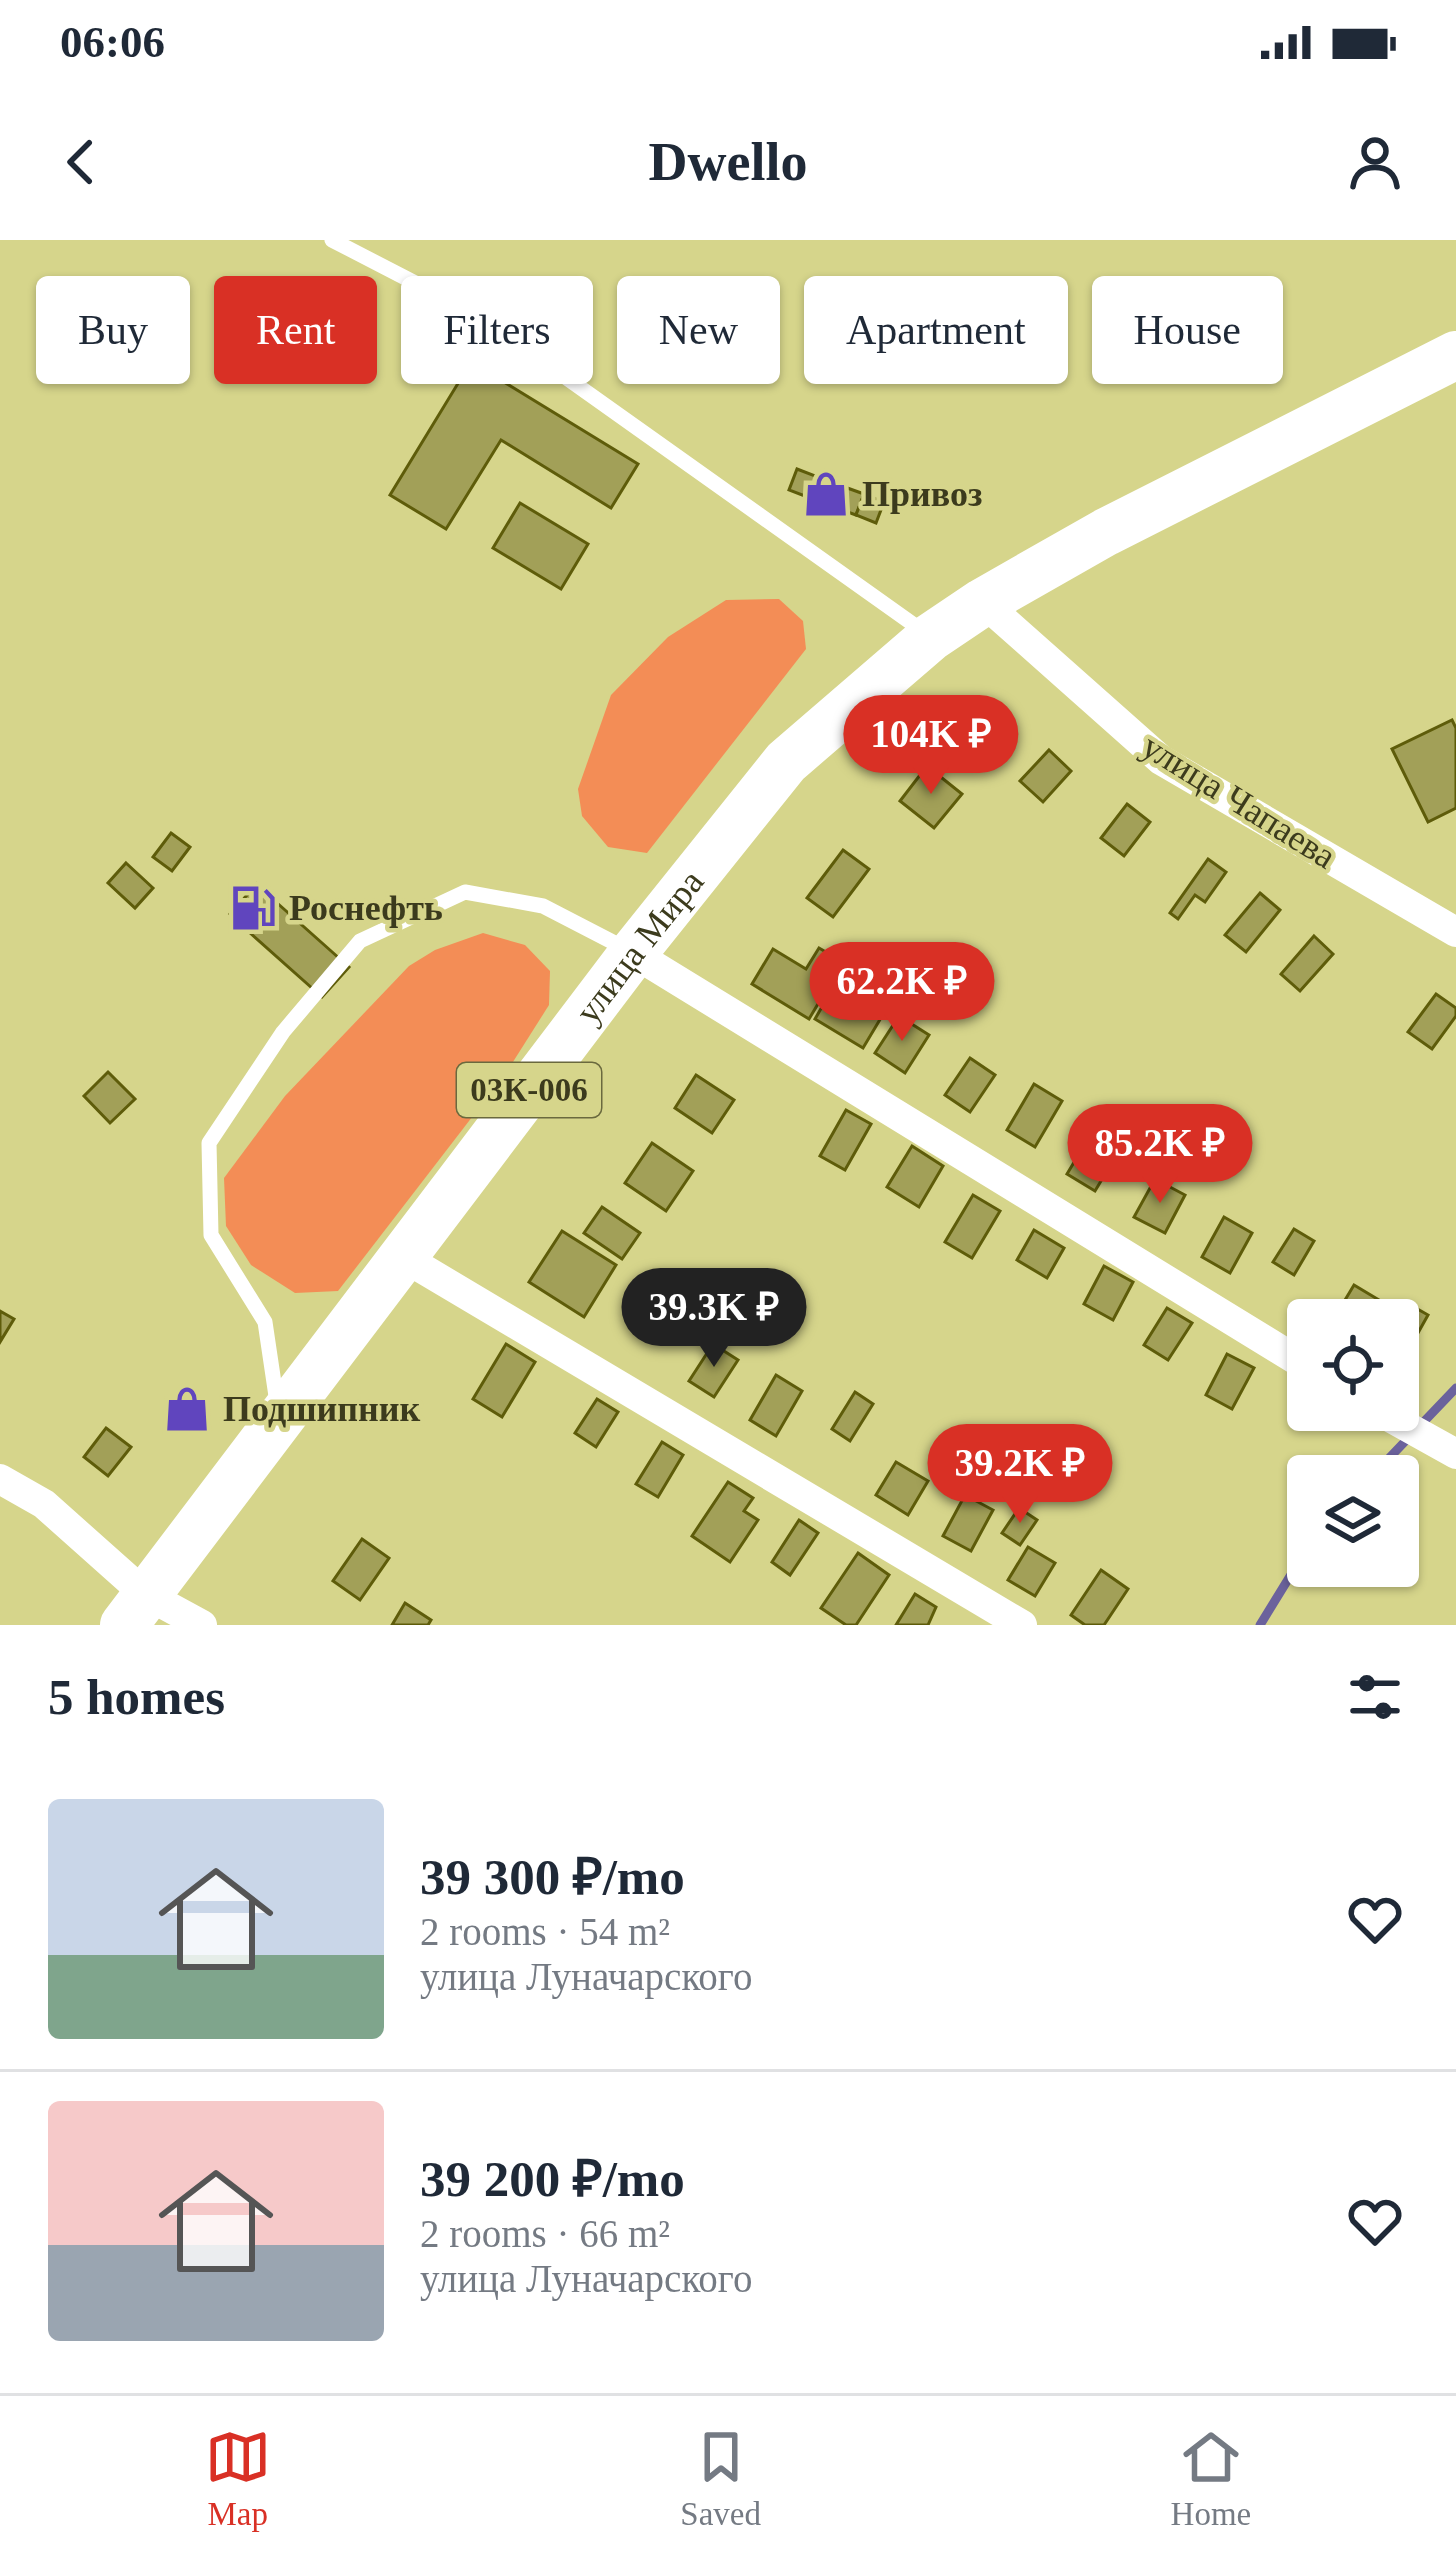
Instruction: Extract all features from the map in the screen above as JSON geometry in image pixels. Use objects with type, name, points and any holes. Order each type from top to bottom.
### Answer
[{"type":"main road","name":"03К-006","points":[[983,602],[1106,532],[1456,355]]},
{"type":"main road","name":"улица Мира","points":[[135,1610],[633,952],[786,762],[931,638],[983,602]]},
{"type":"street","name":"улица Чапаева","points":[[983,602],[1161,760],[1456,932]]},
{"type":"street","points":[[633,952],[1287,1354]]},
{"type":"street","points":[[403,1257],[1022,1625]]},
{"type":"street","points":[[1415,1431],[1449,1450]]},
{"type":"street","points":[[0,1479],[44,1504],[135,1610],[202,1625]]},
{"type":"lane","points":[[332,240],[481,317],[931,638]]},
{"type":"lane","points":[[279,1420],[265,1322],[211,1235],[209,1143],[284,1032],[360,940],[465,892],[543,905],[633,952]]},
{"type":"shaded area","points":[[779,599],[803,621],[806,649],[647,853],[608,847],[582,816],[578,789],[611,695],[668,637],[726,600]]},
{"type":"shaded area","points":[[483,933],[525,945],[550,971],[549,1005],[506,1073],[338,1291],[295,1293],[251,1265],[226,1226],[224,1178],[285,1096],[409,966],[435,950]]},
{"type":"building","points":[[458,384],[507,384],[638,464],[611,508],[501,440],[446,529],[390,495]]},
{"type":"building","points":[[797,469],[818,477],[810,498],[789,490]]},
{"type":"building","points":[[818,477],[839,485],[831,506],[810,498]]},
{"type":"building","points":[[839,485],[864,494],[856,515],[831,506]]},
{"type":"building","points":[[864,494],[884,502],[876,523],[856,515]]},
{"type":"building","points":[[520,503],[588,544],[561,589],[493,548]]},
{"type":"building","points":[[1452,720],[1456,728],[1456,808],[1428,822],[1392,749]]},
{"type":"building","points":[[1049,750],[1071,771],[1043,802],[1020,781]]},
{"type":"building","points":[[927,766],[962,794],[934,828],[900,801]]},
{"type":"building","points":[[1127,804],[1150,822],[1124,856],[1101,838]]},
{"type":"building","points":[[171,833],[190,847],[172,871],[153,857]]},
{"type":"building","points":[[843,850],[869,869],[833,917],[807,898]]},
{"type":"building","points":[[1208,859],[1226,872],[1205,902],[1195,895],[1178,919],[1170,913]]},
{"type":"building","points":[[126,863],[153,888],[135,908],[108,883]]},
{"type":"building","name":"Роснефть","points":[[257,884],[276,902],[249,932],[230,914]]},
{"type":"building","points":[[1260,893],[1280,910],[1246,952],[1225,935]]},
{"type":"building","points":[[276,902],[349,967],[322,997],[249,932]]},
{"type":"building","points":[[1314,936],[1333,954],[1300,991],[1281,974]]},
{"type":"building","points":[[819,948],[843,962],[809,1019],[752,984],[773,949],[806,969]]},
{"type":"building","points":[[842,972],[891,1001],[863,1048],[815,1019]]},
{"type":"building","points":[[1436,994],[1456,1008],[1456,1016],[1432,1049],[1408,1032]]},
{"type":"building","points":[[899,1016],[929,1035],[905,1073],[875,1053]]},
{"type":"building","points":[[970,1058],[995,1075],[970,1112],[945,1095]]},
{"type":"building","points":[[108,1072],[135,1099],[110,1123],[84,1096]]},
{"type":"building","points":[[696,1075],[734,1100],[712,1133],[675,1108]]},
{"type":"building","points":[[1034,1084],[1062,1101],[1035,1147],[1007,1130]]},
{"type":"building","points":[[846,1110],[871,1124],[845,1170],[820,1156]]},
{"type":"building","points":[[1091,1134],[1119,1151],[1095,1191],[1067,1174]]},
{"type":"building","points":[[652,1143],[693,1171],[666,1211],[625,1183]]},
{"type":"building","points":[[912,1146],[943,1166],[919,1207],[887,1187]]},
{"type":"building","points":[[1155,1179],[1185,1195],[1165,1233],[1134,1217]]},
{"type":"building","points":[[973,1195],[1000,1211],[972,1258],[945,1242]]},
{"type":"building","points":[[602,1207],[640,1233],[622,1259],[584,1233]]},
{"type":"building","points":[[1224,1217],[1252,1233],[1230,1273],[1202,1257]]},
{"type":"building","points":[[1294,1229],[1314,1241],[1294,1275],[1273,1262]]},
{"type":"building","points":[[1034,1230],[1064,1248],[1047,1278],[1017,1260]]},
{"type":"building","points":[[562,1231],[616,1265],[584,1317],[529,1282]]},
{"type":"building","points":[[1104,1266],[1133,1282],[1113,1320],[1084,1304]]},
{"type":"building","points":[[1354,1285],[1377,1299],[1346,1299]]},
{"type":"building","points":[[1167,1308],[1192,1323],[1168,1360],[1144,1345]]},
{"type":"building","points":[[1419,1310],[1428,1315],[1419,1331]]},
{"type":"building","points":[[0,1311],[14,1319],[0,1342]]},
{"type":"building","points":[[506,1344],[535,1362],[502,1417],[473,1399]]},
{"type":"building","points":[[713,1344],[738,1360],[714,1397],[689,1381]]},
{"type":"building","points":[[1227,1354],[1254,1368],[1232,1409],[1206,1395]]},
{"type":"building","points":[[776,1375],[802,1391],[776,1436],[750,1420]]},
{"type":"building","points":[[855,1392],[873,1404],[850,1441],[832,1429]]},
{"type":"building","points":[[597,1399],[618,1412],[596,1447],[575,1433]]},
{"type":"building","points":[[106,1428],[131,1447],[108,1476],[84,1457]]},
{"type":"building","points":[[662,1442],[683,1455],[658,1497],[636,1484]]},
{"type":"building","points":[[896,1462],[928,1481],[908,1515],[876,1495]]},
{"type":"building","points":[[728,1482],[753,1498],[744,1511],[758,1520],[730,1562],[692,1536]]},
{"type":"building","points":[[965,1495],[993,1510],[971,1551],[943,1536]]},
{"type":"building","points":[[1019,1508],[1037,1520],[1020,1545],[1002,1533]]},
{"type":"building","points":[[799,1520],[818,1533],[790,1575],[772,1562]]},
{"type":"building","points":[[362,1539],[389,1558],[360,1600],[333,1581]]},
{"type":"building","points":[[1028,1547],[1055,1563],[1035,1596],[1008,1580]]},
{"type":"building","points":[[858,1553],[889,1575],[856,1625],[846,1625],[821,1608]]},
{"type":"building","points":[[1101,1570],[1128,1589],[1104,1625],[1085,1625],[1071,1615]]},
{"type":"building","points":[[915,1594],[936,1607],[928,1625],[896,1625]]},
{"type":"building","points":[[405,1603],[431,1620],[428,1625],[392,1625]]},
{"type":"waterway","points":[[1392,1455],[1456,1388]]},
{"type":"waterway","points":[[1260,1625],[1287,1581]]},
{"type":"place","name":"Привоз","points":[[826,494]]},
{"type":"place","name":"Роснефть","points":[[253,908]]},
{"type":"place","name":"Подшипник","points":[[187,1409]]}]
